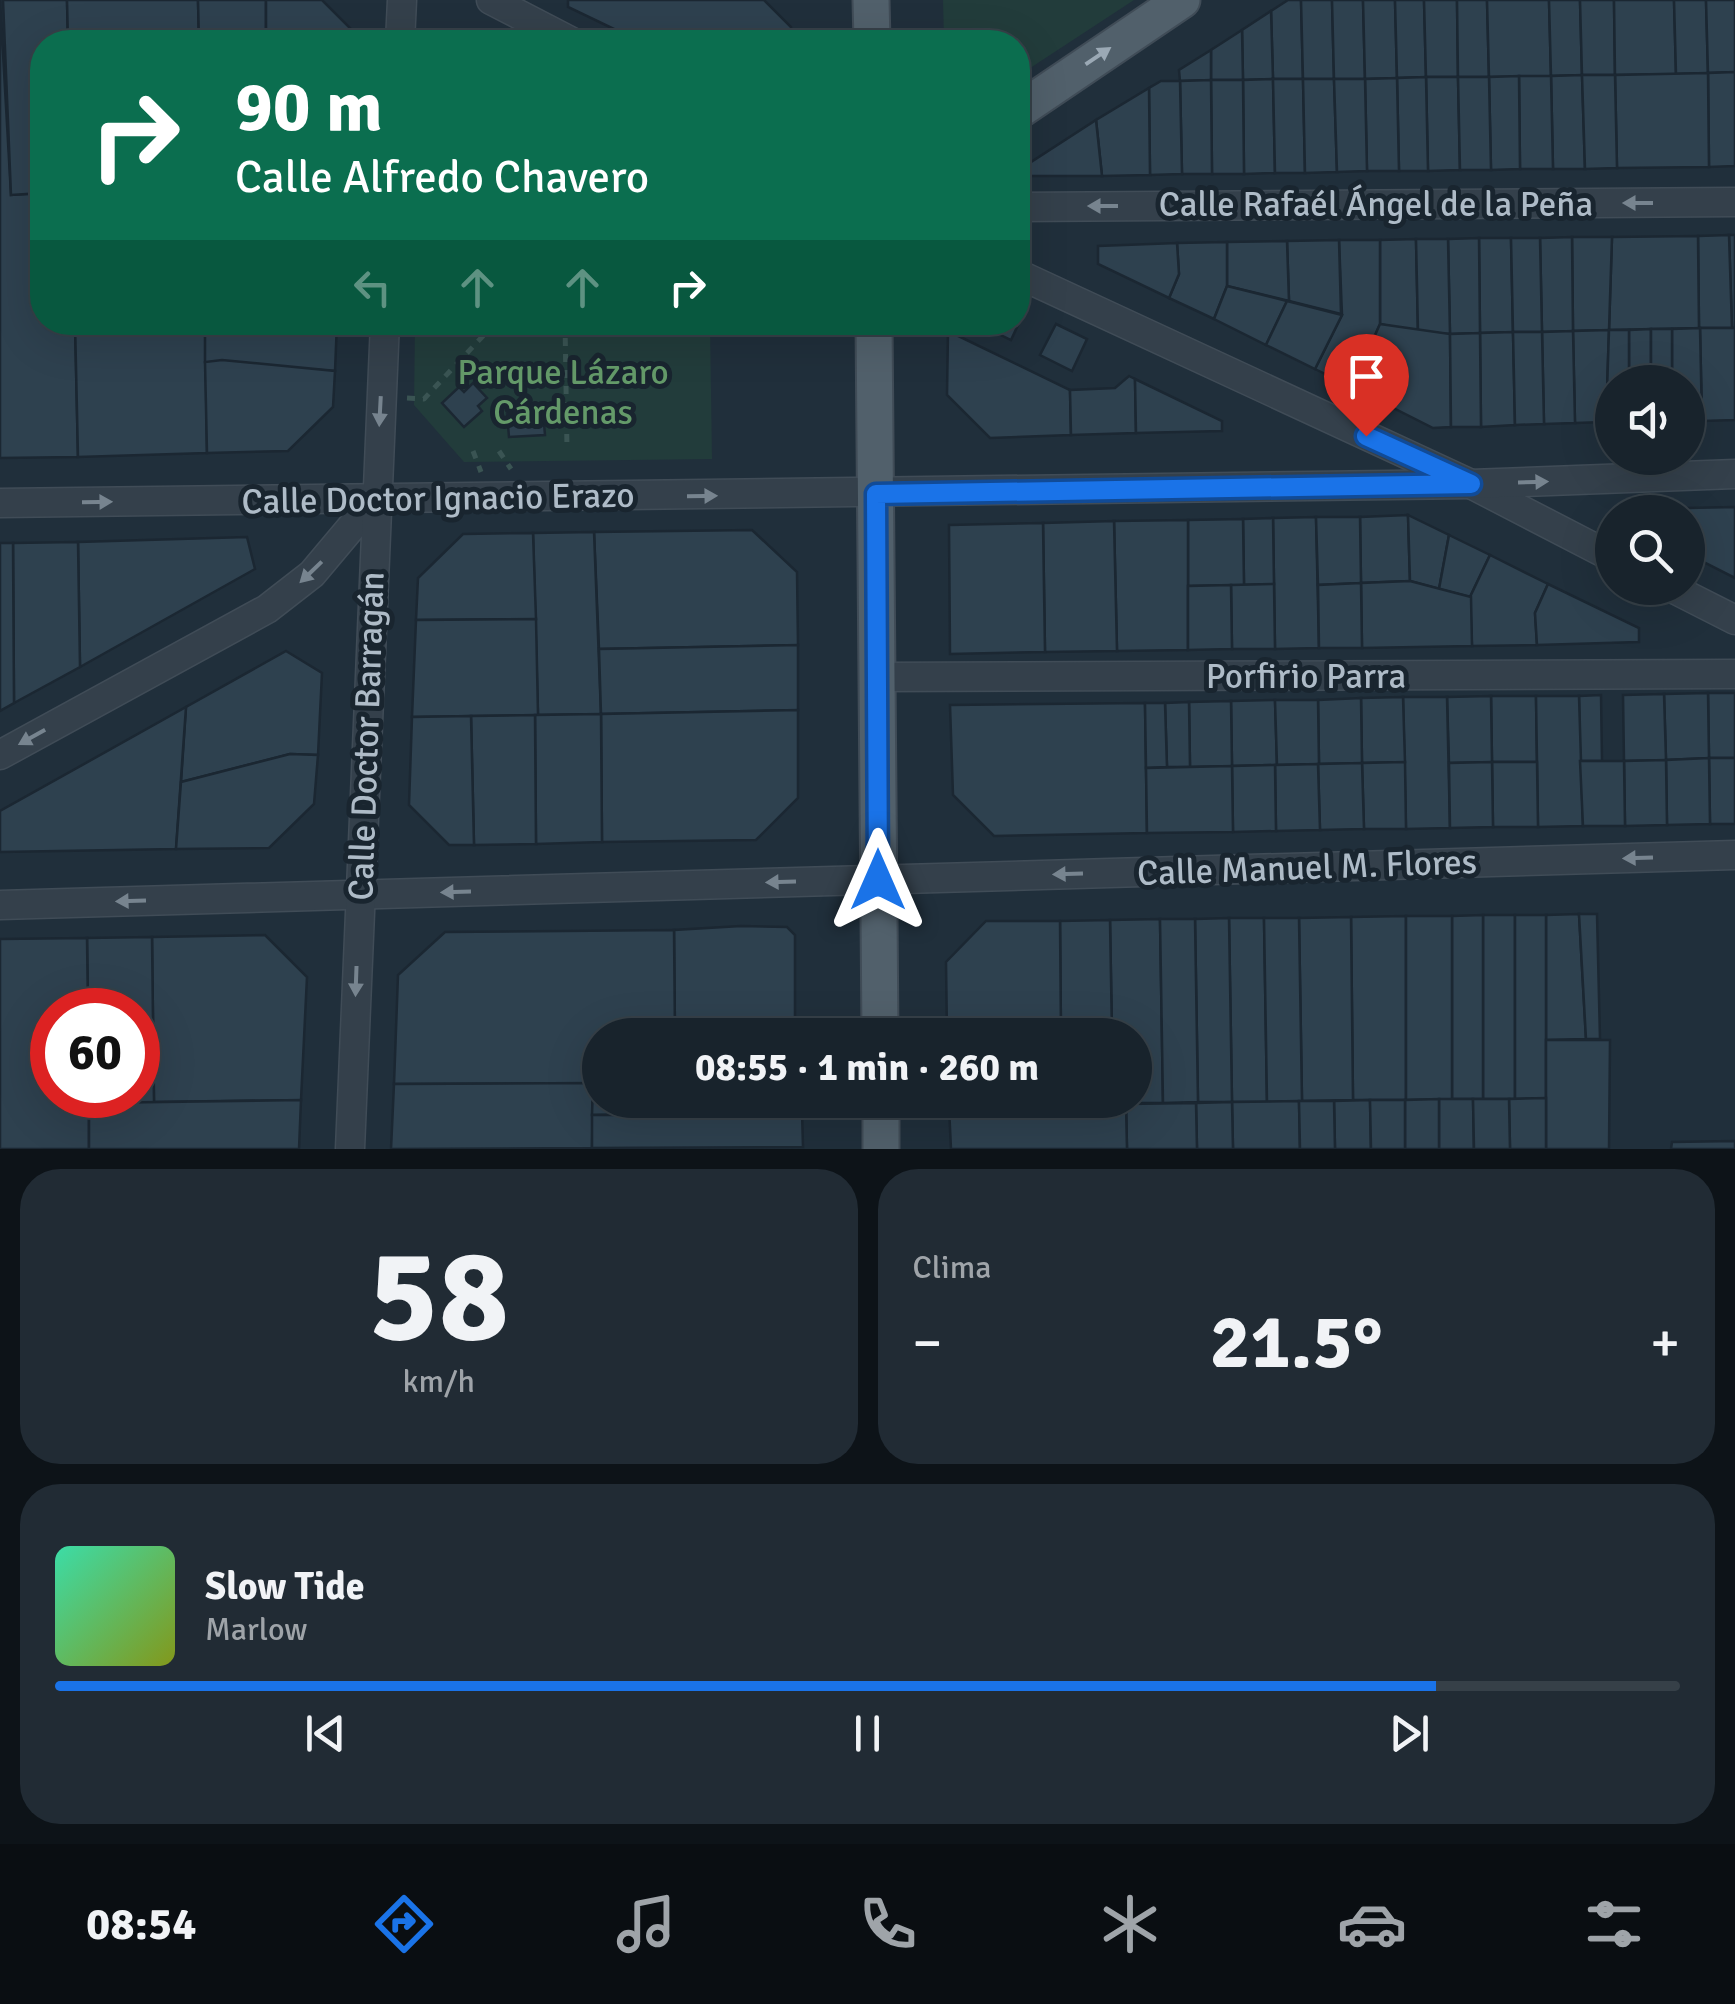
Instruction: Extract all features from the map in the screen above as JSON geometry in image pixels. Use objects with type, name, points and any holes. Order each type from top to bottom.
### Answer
[{"type":"main road","points":[[872,0],[872,30]]},
{"type":"main road","points":[[1030,103],[1182,0]]},
{"type":"main road","points":[[874,335],[880,1018]]},
{"type":"main road","points":[[880,1118],[881,1149]]},
{"type":"street","points":[[401,30],[402,0]]},
{"type":"street","points":[[492,0],[538,12],[558,30]]},
{"type":"street","name":"Calle Rafaél Ángel de la Peña","points":[[1030,206],[1735,202]]},
{"type":"street","points":[[1030,280],[1471,484],[1595,548]]},
{"type":"street","name":"Calle Doctor Barragán","points":[[350,1149],[383,335]]},
{"type":"street","name":"Calle Doctor Ignacio Erazo","points":[[0,503],[876,494],[1471,484],[1735,474]]},
{"type":"street","points":[[0,754],[267,609],[312,574],[375,499]]},
{"type":"street","points":[[1705,605],[1735,620]]},
{"type":"street","name":"Porfirio Parra","points":[[877,677],[1735,674]]},
{"type":"street","name":"Calle Manuel M. Flores","points":[[0,905],[1735,855]]},
{"type":"path","points":[[424,399],[484,335]]},
{"type":"path","points":[[565,335],[567,450]]},
{"type":"green space","points":[[943,0],[1134,0],[1030,68],[1030,30],[944,30]]},
{"type":"green space","name":"Parque Lázaro Cárdenas","points":[[415,335],[710,335],[712,459],[464,462],[414,405]]},
{"type":"building","points":[[0,0],[11,195],[30,194],[30,335],[75,335],[78,457],[0,458]]},
{"type":"building","points":[[3,0],[67,0],[68,30],[30,30],[30,194],[11,195]]},
{"type":"building","points":[[67,0],[198,0],[199,30],[68,30]]},
{"type":"building","points":[[198,0],[266,0],[266,30],[199,30]]},
{"type":"building","points":[[266,0],[322,0],[352,30],[266,30]]},
{"type":"building","points":[[568,0],[764,0],[791,30],[616,30],[568,7]]},
{"type":"building","points":[[1288,0],[1301,0],[1303,79],[1273,79],[1271,11]]},
{"type":"building","points":[[1301,0],[1332,0],[1334,79],[1303,79]]},
{"type":"building","points":[[1332,0],[1363,0],[1365,79],[1334,79]]},
{"type":"building","points":[[1363,0],[1395,0],[1397,78],[1365,79]]},
{"type":"building","points":[[1395,0],[1424,0],[1426,77],[1397,78]]},
{"type":"building","points":[[1424,0],[1457,0],[1458,77],[1426,77]]},
{"type":"building","points":[[1457,0],[1487,0],[1489,77],[1458,77]]},
{"type":"building","points":[[1487,0],[1549,0],[1551,76],[1489,77]]},
{"type":"building","points":[[1549,0],[1580,0],[1582,75],[1551,76]]},
{"type":"building","points":[[1580,0],[1614,0],[1615,75],[1582,75]]},
{"type":"building","points":[[1614,0],[1674,0],[1676,74],[1615,75]]},
{"type":"building","points":[[1674,0],[1706,0],[1708,73],[1676,74]]},
{"type":"building","points":[[1706,0],[1735,0],[1735,72],[1708,73]]},
{"type":"building","points":[[1271,11],[1273,79],[1243,80],[1242,30]]},
{"type":"building","points":[[1242,30],[1243,80],[1211,80],[1211,50]]},
{"type":"building","points":[[1211,50],[1211,80],[1180,81],[1179,70]]},
{"type":"building","points":[[1735,72],[1735,166],[1709,167],[1708,73]]},
{"type":"building","points":[[1708,73],[1709,167],[1617,168],[1615,75]]},
{"type":"building","points":[[1582,75],[1585,169],[1553,169],[1551,76]]},
{"type":"building","points":[[1582,75],[1615,75],[1617,168],[1585,169]]},
{"type":"building","points":[[1519,76],[1551,76],[1553,169],[1520,169]]},
{"type":"building","points":[[1519,76],[1520,169],[1491,170],[1489,77]]},
{"type":"building","points":[[1426,77],[1458,77],[1460,170],[1428,171]]},
{"type":"building","points":[[1426,77],[1428,171],[1399,171],[1397,78]]},
{"type":"building","points":[[1458,77],[1489,77],[1491,170],[1460,170]]},
{"type":"building","points":[[1397,78],[1399,171],[1367,171],[1365,79]]},
{"type":"building","points":[[1273,79],[1275,173],[1244,174],[1243,80]]},
{"type":"building","points":[[1273,79],[1303,79],[1305,173],[1275,173]]},
{"type":"building","points":[[1303,79],[1334,79],[1337,172],[1305,173]]},
{"type":"building","points":[[1334,79],[1365,79],[1367,171],[1337,172]]},
{"type":"building","points":[[1211,80],[1243,80],[1244,174],[1212,174]]},
{"type":"building","points":[[1211,80],[1212,174],[1182,174],[1180,81]]},
{"type":"building","points":[[1161,81],[1180,81],[1182,174],[1150,175],[1149,88]]},
{"type":"building","points":[[1149,88],[1150,175],[1102,176],[1096,120]]},
{"type":"building","points":[[1096,120],[1102,176],[1030,176],[1030,163]]},
{"type":"building","points":[[1729,235],[1735,235],[1735,328],[1732,328]]},
{"type":"building","points":[[1729,235],[1732,328],[1699,328],[1698,236]]},
{"type":"building","points":[[1698,236],[1699,328],[1609,330],[1612,237]]},
{"type":"building","points":[[1572,237],[1612,237],[1609,330],[1573,331]]},
{"type":"building","points":[[1572,237],[1573,331],[1542,332],[1540,238]]},
{"type":"building","points":[[1479,238],[1511,238],[1513,332],[1480,333]]},
{"type":"building","points":[[1479,238],[1480,333],[1450,334],[1448,239]]},
{"type":"building","points":[[1511,238],[1540,238],[1542,332],[1513,332]]},
{"type":"building","points":[[1416,239],[1418,332],[1380,324],[1380,240]]},
{"type":"building","points":[[1416,239],[1448,239],[1450,334],[1418,332]]},
{"type":"building","points":[[1339,240],[1380,240],[1380,324],[1352,387],[1315,369],[1342,315]]},
{"type":"building","points":[[1339,240],[1341,314],[1289,301],[1287,241]]},
{"type":"building","points":[[1287,241],[1289,301],[1227,286],[1227,242]]},
{"type":"building","points":[[1227,242],[1227,286],[1214,319],[1169,298],[1179,274],[1177,243]]},
{"type":"building","points":[[1177,243],[1179,274],[1169,298],[1098,264],[1098,246]]},
{"type":"building","points":[[1227,286],[1287,301],[1266,345],[1214,319]]},
{"type":"building","points":[[1287,301],[1342,315],[1315,369],[1266,345]]},
{"type":"building","points":[[1056,324],[1087,339],[1072,371],[1040,355]]},
{"type":"building","points":[[1380,324],[1450,334],[1451,427],[1433,428],[1352,387]]},
{"type":"building","points":[[1700,328],[1735,328],[1735,420],[1705,421],[1705,365],[1701,365]]},
{"type":"building","points":[[1700,328],[1701,365],[1672,365],[1672,329]]},
{"type":"building","points":[[1651,329],[1651,365],[1629,365],[1629,330]]},
{"type":"building","points":[[1651,329],[1672,329],[1672,365],[1651,365]]},
{"type":"building","points":[[1609,330],[1608,365],[1595,365],[1595,422],[1575,423],[1573,331]]},
{"type":"building","points":[[1609,330],[1629,330],[1629,365],[1608,365]]},
{"type":"building","points":[[1573,331],[1575,423],[1544,424],[1542,332]]},
{"type":"building","points":[[1513,332],[1515,425],[1481,427],[1480,333]]},
{"type":"building","points":[[1513,332],[1542,332],[1544,424],[1515,425]]},
{"type":"building","points":[[1480,333],[1481,427],[1451,427],[1450,334]]},
{"type":"building","points":[[75,335],[205,335],[207,453],[78,457]]},
{"type":"building","points":[[205,335],[336,335],[335,371],[205,362]]},
{"type":"building","points":[[948,335],[956,335],[1070,390],[1071,435],[990,438],[947,395]]},
{"type":"building","points":[[222,360],[335,371],[333,407],[288,451],[207,453],[205,362]]},
{"type":"building","points":[[1129,376],[1135,379],[1136,433],[1071,435],[1070,390],[1115,388]]},
{"type":"building","points":[[1135,379],[1222,421],[1222,431],[1136,433]]},
{"type":"building","points":[[473,383],[487,398],[478,406],[482,411],[464,427],[442,403],[459,387],[464,392]]},
{"type":"building","points":[[543,412],[545,435],[509,437],[507,414]]},
{"type":"building","points":[[1735,507],[1735,578],[1705,563],[1705,508]]},
{"type":"building","points":[[1408,515],[1410,581],[1361,583],[1360,517]]},
{"type":"building","points":[[1408,515],[1449,535],[1439,589],[1410,581]]},
{"type":"building","points":[[1316,517],[1319,648],[1275,649],[1273,518]]},
{"type":"building","points":[[1316,517],[1360,517],[1361,583],[1318,585]]},
{"type":"building","points":[[1273,518],[1274,584],[1244,585],[1243,519]]},
{"type":"building","points":[[1243,519],[1244,585],[1188,586],[1188,520]]},
{"type":"building","points":[[1188,520],[1188,650],[1117,651],[1114,521]]},
{"type":"building","points":[[1114,521],[1117,651],[1045,652],[1043,523]]},
{"type":"building","points":[[1043,523],[1045,652],[950,654],[949,525]]},
{"type":"building","points":[[752,530],[797,572],[798,645],[599,649],[594,532]]},
{"type":"building","points":[[594,532],[601,714],[538,715],[533,533]]},
{"type":"building","points":[[533,533],[536,619],[416,620],[418,578],[463,534]]},
{"type":"building","points":[[1449,535],[1490,555],[1470,597],[1439,589]]},
{"type":"building","points":[[247,537],[255,569],[80,667],[78,542]]},
{"type":"building","points":[[78,542],[80,667],[14,703],[13,543]]},
{"type":"building","points":[[0,543],[13,543],[14,703],[0,711]]},
{"type":"building","points":[[1490,555],[1548,584],[1535,613],[1537,645],[1472,646],[1470,597]]},
{"type":"building","points":[[1410,581],[1471,597],[1472,646],[1362,648],[1361,583]]},
{"type":"building","points":[[1361,583],[1362,648],[1319,648],[1318,585]]},
{"type":"building","points":[[1274,584],[1275,649],[1232,649],[1231,585]]},
{"type":"building","points":[[1548,584],[1639,628],[1639,642],[1537,645],[1535,613]]},
{"type":"building","points":[[1231,585],[1232,649],[1188,650],[1188,586]]},
{"type":"building","points":[[536,619],[538,715],[412,717],[416,620]]},
{"type":"building","points":[[798,645],[798,710],[601,714],[599,649]]},
{"type":"building","points":[[286,651],[322,673],[318,755],[290,754],[181,782],[186,707]]},
{"type":"building","points":[[1708,693],[1735,693],[1735,758],[1709,758]]},
{"type":"building","points":[[1708,693],[1709,758],[1666,760],[1664,694]]},
{"type":"building","points":[[1664,694],[1666,760],[1624,761],[1623,695]]},
{"type":"building","points":[[1601,695],[1602,761],[1580,761],[1579,696]]},
{"type":"building","points":[[1491,696],[1536,696],[1537,762],[1492,762]]},
{"type":"building","points":[[1491,696],[1492,762],[1449,763],[1447,697]]},
{"type":"building","points":[[1536,696],[1579,696],[1583,826],[1538,827]]},
{"type":"building","points":[[1403,697],[1447,697],[1450,828],[1406,829]]},
{"type":"building","points":[[1403,697],[1405,762],[1362,763],[1361,698]]},
{"type":"building","points":[[1361,698],[1362,763],[1319,764],[1318,700]]},
{"type":"building","points":[[1275,700],[1277,765],[1232,766],[1231,701]]},
{"type":"building","points":[[1275,700],[1318,700],[1319,764],[1277,765]]},
{"type":"building","points":[[1231,701],[1232,766],[1190,767],[1189,702]]},
{"type":"building","points":[[1189,702],[1190,767],[1167,767],[1165,703]]},
{"type":"building","points":[[1145,703],[1147,833],[994,836],[953,795],[950,705]]},
{"type":"building","points":[[1145,703],[1165,703],[1167,767],[1146,768]]},
{"type":"building","points":[[186,707],[176,849],[0,852],[0,811]]},
{"type":"building","points":[[798,710],[798,798],[756,840],[602,842],[601,714]]},
{"type":"building","points":[[601,714],[602,842],[536,844],[535,715]]},
{"type":"building","points":[[535,715],[536,844],[474,845],[471,716]]},
{"type":"building","points":[[471,716],[474,845],[449,845],[409,805],[412,717]]},
{"type":"building","points":[[290,754],[318,755],[314,804],[269,848],[176,849],[181,782]]},
{"type":"building","points":[[1709,758],[1735,758],[1735,824],[1710,824]]},
{"type":"building","points":[[1709,758],[1710,824],[1667,825],[1666,760]]},
{"type":"building","points":[[1666,760],[1667,825],[1625,826],[1624,761]]},
{"type":"building","points":[[1580,761],[1624,761],[1625,826],[1583,826]]},
{"type":"building","points":[[1405,762],[1406,829],[1364,829],[1362,763]]},
{"type":"building","points":[[1492,762],[1537,762],[1538,827],[1493,827]]},
{"type":"building","points":[[1492,762],[1493,827],[1450,828],[1449,763]]},
{"type":"building","points":[[1362,763],[1364,829],[1320,830],[1318,764]]},
{"type":"building","points":[[1318,764],[1320,830],[1276,831],[1275,765]]},
{"type":"building","points":[[1275,765],[1276,831],[1233,832],[1232,766]]},
{"type":"building","points":[[1232,766],[1233,832],[1147,833],[1146,768]]},
{"type":"building","points":[[1579,914],[1586,1039],[1546,1040],[1546,915]]},
{"type":"building","points":[[1579,914],[1597,914],[1600,1039],[1586,1039]]},
{"type":"building","points":[[1483,915],[1515,915],[1515,1099],[1483,1099]]},
{"type":"building","points":[[1483,915],[1483,1099],[1452,1099],[1452,916]]},
{"type":"building","points":[[1515,915],[1546,915],[1546,1098],[1515,1099]]},
{"type":"building","points":[[1406,916],[1406,1100],[1353,1100],[1351,917]]},
{"type":"building","points":[[1406,916],[1452,916],[1452,1099],[1406,1100]]},
{"type":"building","points":[[1351,917],[1353,1100],[1302,1101],[1299,918]]},
{"type":"building","points":[[1229,918],[1264,918],[1267,1102],[1232,1102]]},
{"type":"building","points":[[1229,918],[1232,1102],[1198,1102],[1195,919]]},
{"type":"building","points":[[1264,918],[1299,918],[1302,1101],[1267,1102]]},
{"type":"building","points":[[1160,919],[1163,1103],[1152,1103],[1152,1018],[1112,1018],[1110,920]]},
{"type":"building","points":[[1160,919],[1195,919],[1198,1102],[1163,1103]]},
{"type":"building","points":[[1110,920],[1112,1018],[1061,1018],[1060,921]]},
{"type":"building","points":[[986,921],[1060,921],[1061,1018],[947,1018],[946,962]]},
{"type":"building","points":[[787,927],[795,935],[795,1018],[675,1018],[674,930]]},
{"type":"building","points":[[674,930],[675,1018],[582,1018],[582,1083],[394,1084],[398,975],[445,932]]},
{"type":"building","points":[[265,935],[307,977],[301,1100],[160,1102],[160,988],[153,988],[152,937]]},
{"type":"building","points":[[152,937],[153,988],[88,988],[87,938]]},
{"type":"building","points":[[87,938],[88,988],[30,988],[30,1118],[89,1118],[89,1149],[0,1149],[0,939]]},
{"type":"building","points":[[1546,1040],[1610,1040],[1609,1149],[1546,1149]]},
{"type":"building","points":[[582,1083],[582,1118],[592,1118],[592,1148],[391,1149],[394,1084]]},
{"type":"building","points":[[1546,1098],[1546,1149],[1510,1149],[1509,1099]]},
{"type":"building","points":[[1439,1099],[1473,1099],[1474,1149],[1439,1149]]},
{"type":"building","points":[[1439,1099],[1439,1149],[1405,1149],[1405,1100]]},
{"type":"building","points":[[1473,1099],[1509,1099],[1510,1149],[1474,1149]]},
{"type":"building","points":[[301,1100],[299,1149],[89,1149],[89,1118],[160,1118],[160,1102]]},
{"type":"building","points":[[1370,1100],[1371,1149],[1335,1149],[1334,1101]]},
{"type":"building","points":[[1370,1100],[1405,1100],[1405,1149],[1371,1149]]},
{"type":"building","points":[[1299,1101],[1300,1149],[1233,1149],[1232,1102]]},
{"type":"building","points":[[1299,1101],[1334,1101],[1335,1149],[1300,1149]]},
{"type":"building","points":[[1232,1102],[1233,1149],[1197,1149],[1196,1103]]},
{"type":"building","points":[[1196,1103],[1197,1149],[1127,1149],[1126,1118],[1152,1118],[1152,1104]]},
{"type":"building","points":[[592,1118],[802,1118],[803,1147],[592,1148]]},
{"type":"building","points":[[950,1118],[1126,1118],[1127,1149],[951,1149]]},
{"type":"building","points":[[1735,1141],[1735,1149],[1671,1149],[1672,1142]]},
{"type":"route","points":[[878,880],[876,494],[1471,484],[1366,436]]}]
